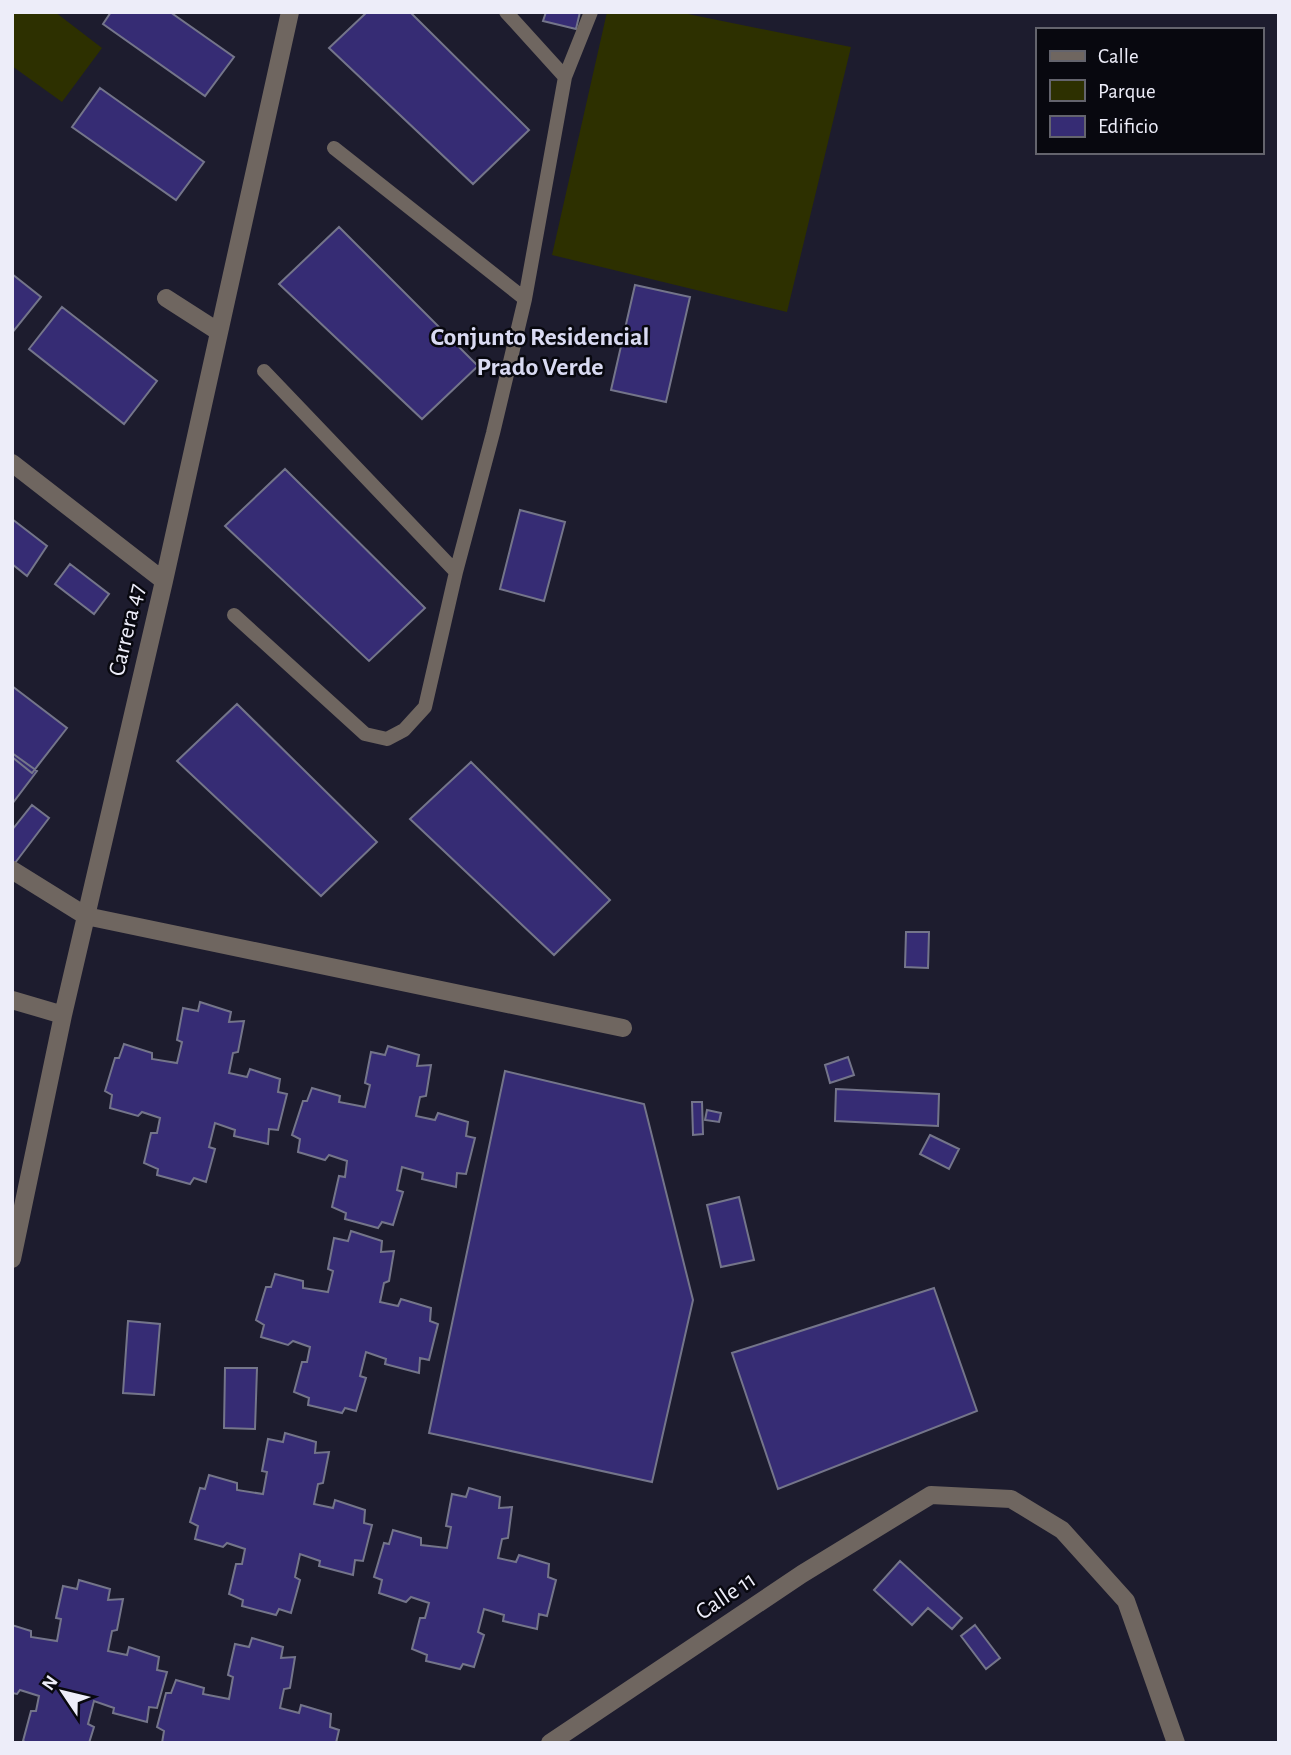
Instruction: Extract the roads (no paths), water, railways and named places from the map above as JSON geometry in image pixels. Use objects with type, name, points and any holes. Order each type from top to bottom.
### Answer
[{"type":"street","name":"Carrera 47","points":[[12,1259],[63,1015],[164,581],[290,12]]},
{"type":"street","points":[[166,298],[219,332]]},
{"type":"street","points":[[12,463],[164,581]]},
{"type":"street","points":[[12,870],[86,916],[623,1028]]},
{"type":"street","points":[[12,1000],[63,1015]]},
{"type":"street","name":"Calle 11","points":[[550,1743],[802,1574],[931,1495],[1012,1499],[1062,1530],[1126,1601],[1176,1743]]},
{"type":"lane","points":[[506,12],[565,77]]},
{"type":"lane","points":[[234,615],[365,734],[387,739],[404,730],[425,707],[525,299],[565,77],[591,12]]},
{"type":"lane","points":[[334,148],[525,299]]},
{"type":"lane","points":[[264,371],[456,572]]},
{"type":"district","name":"Conjunto Residencial Prado Verde","points":[[540,352]]}]
